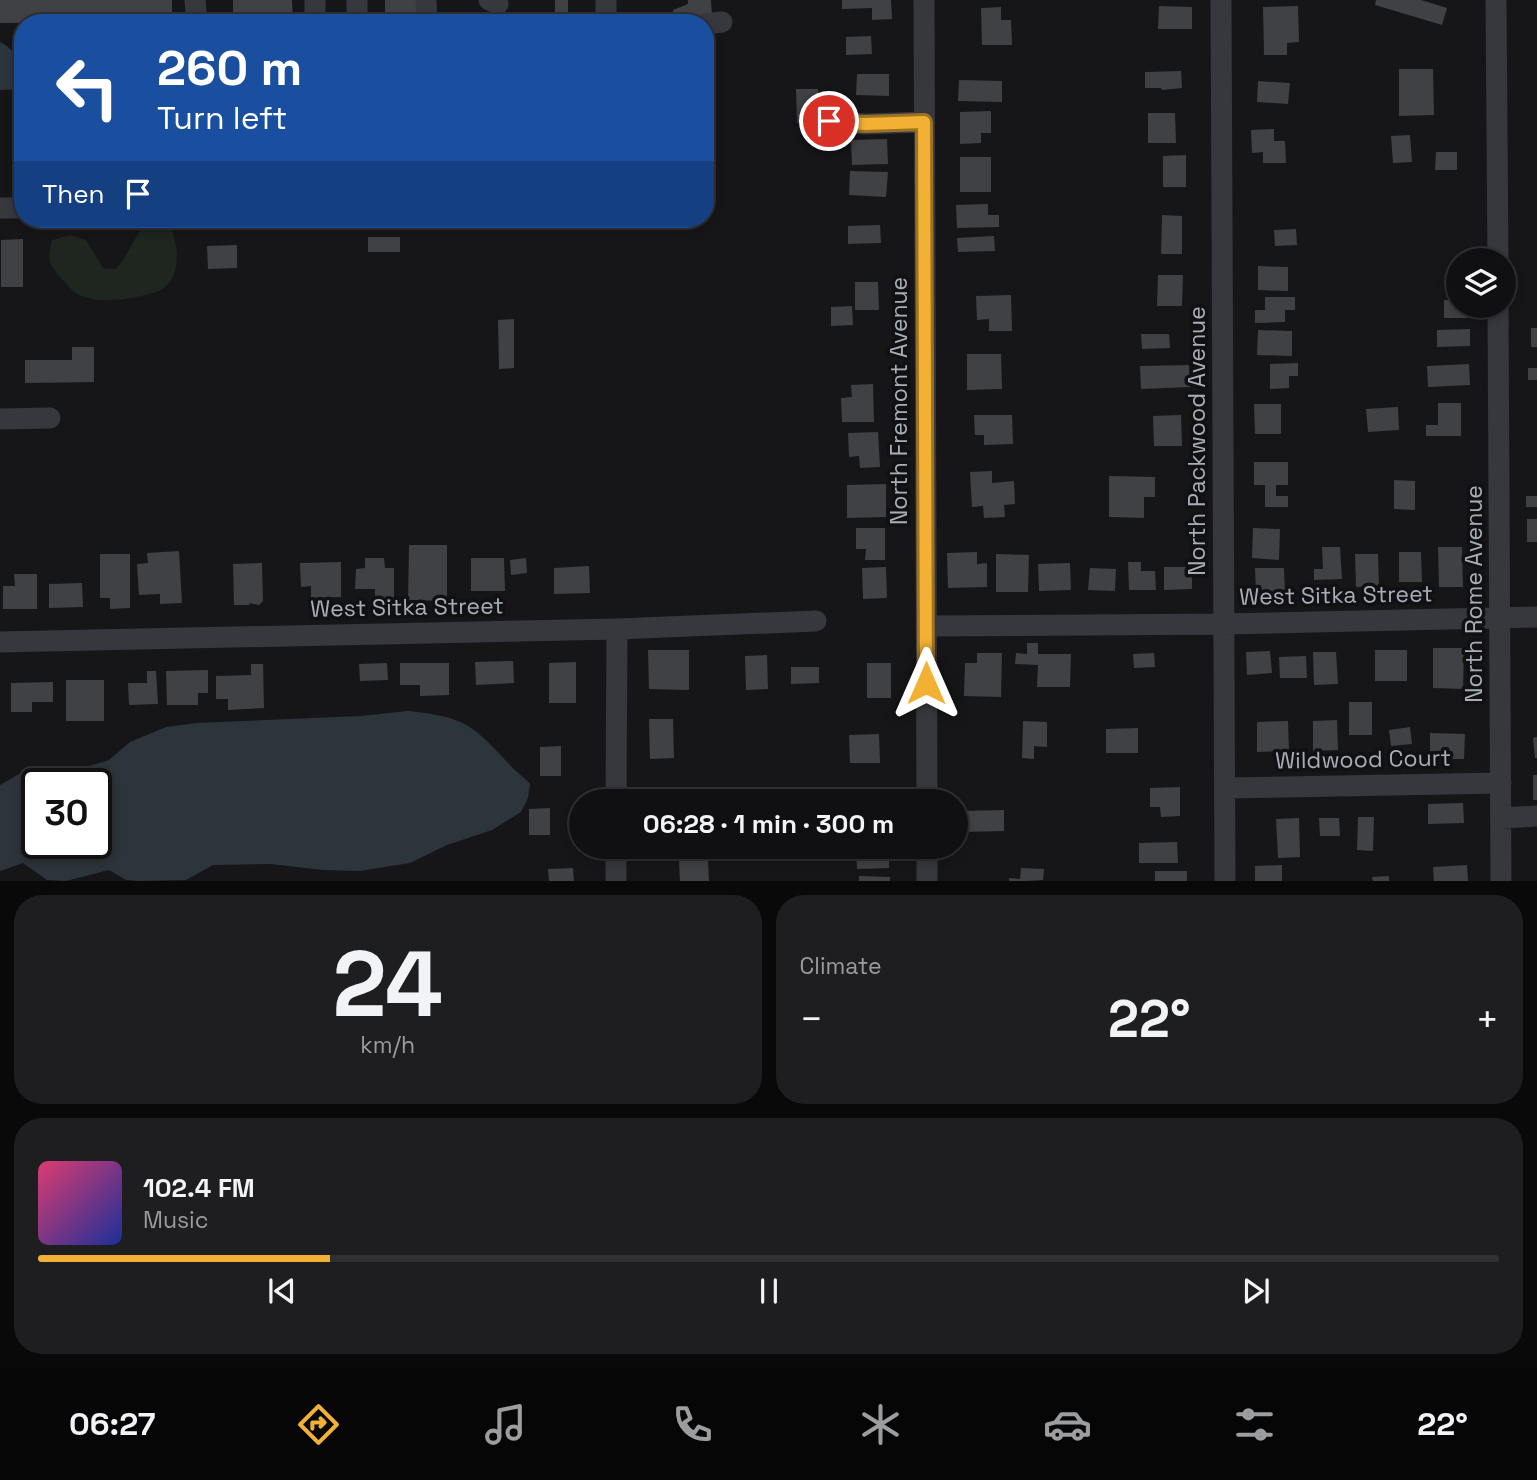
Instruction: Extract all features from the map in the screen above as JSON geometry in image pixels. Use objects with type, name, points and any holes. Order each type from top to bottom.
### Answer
[{"type":"street","name":"North Fremont Avenue","points":[[924,0],[927,789]]},
{"type":"street","name":"North Packwood Avenue","points":[[1221,0],[1225,881]]},
{"type":"street","points":[[1496,0],[1498,248]]},
{"type":"street","points":[[829,121],[865,124],[924,122]]},
{"type":"street","name":"North Rome Avenue","points":[[1498,318],[1501,881]]},
{"type":"street","points":[[0,419],[50,418]]},
{"type":"street","name":"West Sitka Street","points":[[926,626],[1224,624],[1537,617]]},
{"type":"street","name":"West Sitka Street","points":[[0,642],[617,629],[816,621]]},
{"type":"street","points":[[617,629],[617,789]]},
{"type":"street","name":"Wildwood Court","points":[[1225,788],[1501,783]]},
{"type":"street","points":[[1501,818],[1537,816]]},
{"type":"street","points":[[616,859],[616,881]]},
{"type":"street","points":[[927,859],[927,881]]},
{"type":"shaded area","points":[[0,42],[14,53],[14,89],[0,90]]},
{"type":"shaded area","points":[[143,228],[172,230],[176,244],[176,266],[171,280],[158,291],[119,300],[88,298],[73,291],[51,265],[49,252],[52,240],[70,235],[86,240],[103,268],[116,269]]},
{"type":"shaded area","points":[[408,711],[443,716],[466,725],[486,740],[530,784],[528,798],[521,812],[492,830],[447,845],[410,863],[360,871],[271,864],[213,865],[186,880],[126,880],[109,870],[66,881],[47,880],[23,863],[0,871],[0,785],[21,773],[21,859],[112,859],[112,768],[66,768],[86,767],[109,760],[130,742],[166,727],[197,723],[360,716]]},
{"type":"building","points":[[0,0],[172,0],[172,14],[14,14],[14,23],[0,23]]},
{"type":"building","points":[[233,0],[292,0],[293,14],[233,14]]},
{"type":"building","points":[[385,0],[420,0],[420,14],[385,14]]},
{"type":"building","points":[[555,0],[568,0],[568,13],[555,12]]},
{"type":"building","points":[[688,0],[711,0],[712,14],[673,14],[673,10],[688,4]]},
{"type":"building","points":[[842,0],[891,0],[892,19],[872,20],[872,8],[842,9]]},
{"type":"building","points":[[1376,0],[1421,0],[1447,8],[1442,25],[1375,5]]},
{"type":"building","points":[[1159,6],[1192,7],[1192,29],[1158,29]]},
{"type":"building","points":[[1298,6],[1299,42],[1287,43],[1287,55],[1264,55],[1263,7]]},
{"type":"building","points":[[1001,7],[1001,20],[1011,20],[1012,45],[982,45],[981,8]]},
{"type":"building","points":[[871,36],[872,54],[846,55],[846,37]]},
{"type":"building","points":[[1399,69],[1433,69],[1434,115],[1399,116]]},
{"type":"building","points":[[1181,71],[1182,88],[1145,88],[1145,72]]},
{"type":"building","points":[[857,74],[889,74],[889,96],[856,95]]},
{"type":"building","points":[[959,80],[1002,81],[1002,102],[958,101]]},
{"type":"building","points":[[1258,81],[1290,83],[1288,104],[1257,102]]},
{"type":"building","points":[[796,89],[818,89],[819,123],[797,123]]},
{"type":"building","points":[[991,111],[991,133],[981,133],[981,143],[960,144],[960,112]]},
{"type":"building","points":[[1148,113],[1175,113],[1176,143],[1148,143]]},
{"type":"building","points":[[1274,129],[1274,141],[1285,141],[1286,163],[1263,163],[1263,152],[1252,153],[1251,130]]},
{"type":"building","points":[[1410,135],[1412,162],[1393,163],[1391,136]]},
{"type":"building","points":[[887,139],[888,164],[852,165],[851,140]]},
{"type":"building","points":[[1436,152],[1457,152],[1457,170],[1435,170]]},
{"type":"building","points":[[1186,155],[1186,187],[1163,187],[1163,156]]},
{"type":"building","points":[[960,157],[991,157],[991,192],[960,192]]},
{"type":"building","points":[[850,171],[888,172],[886,197],[849,195]]},
{"type":"building","points":[[988,204],[988,215],[999,215],[999,227],[957,228],[956,205]]},
{"type":"building","points":[[1162,215],[1182,216],[1182,254],[1161,254]]},
{"type":"building","points":[[880,225],[881,243],[848,244],[848,226]]},
{"type":"building","points":[[1296,229],[1297,245],[1275,246],[1274,230]]},
{"type":"building","points":[[994,236],[995,251],[958,252],[957,238]]},
{"type":"building","points":[[368,237],[400,237],[400,252],[368,252]]},
{"type":"building","points":[[23,239],[23,287],[1,287],[1,240]]},
{"type":"building","points":[[237,245],[237,268],[208,269],[207,246]]},
{"type":"building","points":[[1258,266],[1288,267],[1288,291],[1258,290]]},
{"type":"building","points":[[1158,275],[1183,275],[1182,306],[1157,306]]},
{"type":"building","points":[[855,282],[878,282],[879,310],[855,310]]},
{"type":"building","points":[[1011,295],[1012,331],[989,331],[989,319],[977,320],[976,296]]},
{"type":"building","points":[[1265,297],[1295,297],[1295,310],[1285,310],[1285,322],[1255,323],[1255,310],[1265,310]]},
{"type":"building","points":[[1444,300],[1446,300],[1446,318]]},
{"type":"building","points":[[852,306],[853,325],[831,326],[831,307]]},
{"type":"building","points":[[514,319],[514,368],[499,369],[498,320]]},
{"type":"building","points":[[1531,328],[1537,328],[1537,347],[1531,347]]},
{"type":"building","points":[[1470,329],[1470,346],[1437,347],[1437,330]]},
{"type":"building","points":[[1258,330],[1292,331],[1292,356],[1257,355]]},
{"type":"building","points":[[1141,334],[1169,334],[1170,348],[1142,349]]},
{"type":"building","points":[[72,347],[94,347],[94,382],[25,383],[25,360],[72,360]]},
{"type":"building","points":[[967,354],[1001,354],[1002,389],[967,390]]},
{"type":"building","points":[[1298,363],[1298,376],[1289,376],[1289,388],[1270,389],[1270,364]]},
{"type":"building","points":[[1469,364],[1470,385],[1428,387],[1427,366]]},
{"type":"building","points":[[1189,365],[1190,387],[1141,389],[1140,366]]},
{"type":"building","points":[[1528,368],[1537,368],[1537,380],[1528,380]]},
{"type":"building","points":[[873,384],[874,422],[842,422],[841,398],[852,397],[851,385]]},
{"type":"building","points":[[1438,403],[1461,403],[1461,436],[1426,436],[1426,425],[1438,425]]},
{"type":"building","points":[[1254,404],[1281,404],[1281,434],[1255,434]]},
{"type":"building","points":[[1398,407],[1399,430],[1368,432],[1366,409]]},
{"type":"building","points":[[974,415],[1012,415],[1013,444],[984,445],[984,435],[975,435]]},
{"type":"building","points":[[1181,415],[1182,446],[1154,446],[1153,416]]},
{"type":"building","points":[[878,432],[880,467],[860,468],[859,456],[849,457],[848,433]]},
{"type":"building","points":[[1254,462],[1288,462],[1288,485],[1276,485],[1276,496],[1288,496],[1288,507],[1265,507],[1265,485],[1254,485]]},
{"type":"building","points":[[992,471],[992,483],[1014,481],[1015,504],[1004,505],[1005,517],[984,518],[983,506],[972,507],[970,472]]},
{"type":"building","points":[[1109,476],[1155,477],[1155,497],[1144,497],[1144,518],[1109,517]]},
{"type":"building","points":[[1394,480],[1415,481],[1415,510],[1394,509]]},
{"type":"building","points":[[886,484],[886,517],[847,518],[847,485]]},
{"type":"building","points":[[1526,496],[1537,496],[1537,507],[1526,507]]},
{"type":"building","points":[[1527,519],[1537,519],[1537,542],[1527,542]]},
{"type":"building","points":[[856,528],[885,528],[885,560],[865,560],[866,549],[856,549]]},
{"type":"building","points":[[1253,528],[1280,529],[1279,560],[1252,558]]},
{"type":"building","points":[[409,545],[447,545],[447,601],[408,600]]},
{"type":"building","points":[[1322,547],[1340,547],[1342,579],[1314,580],[1314,569],[1323,569]]},
{"type":"building","points":[[1438,547],[1462,547],[1463,587],[1439,587]]},
{"type":"building","points":[[179,551],[182,603],[160,604],[160,594],[139,595],[137,564],[148,563],[147,553]]},
{"type":"building","points":[[977,552],[977,564],[987,563],[987,587],[948,588],[947,553]]},
{"type":"building","points":[[1399,552],[1421,552],[1422,582],[1399,582]]},
{"type":"building","points":[[100,554],[130,554],[130,608],[110,609],[110,598],[100,598]]},
{"type":"building","points":[[996,554],[1029,555],[1028,592],[996,592]]},
{"type":"building","points":[[1355,554],[1378,554],[1379,586],[1356,587]]},
{"type":"building","points":[[365,558],[384,558],[385,568],[394,568],[394,600],[375,600],[375,589],[355,589],[356,569],[365,568]]},
{"type":"building","points":[[471,558],[504,558],[505,591],[471,591]]},
{"type":"building","points":[[526,558],[527,573],[511,575],[510,560]]},
{"type":"building","points":[[341,562],[341,597],[311,598],[311,586],[301,587],[300,563]]},
{"type":"building","points":[[1128,562],[1141,562],[1141,571],[1155,571],[1156,590],[1129,590]]},
{"type":"building","points":[[262,563],[263,601],[259,605],[234,605],[233,564]]},
{"type":"building","points":[[1070,563],[1071,590],[1039,591],[1038,564]]},
{"type":"building","points":[[589,566],[590,593],[554,594],[554,568]]},
{"type":"building","points":[[886,567],[887,598],[863,599],[862,568]]},
{"type":"building","points":[[1164,567],[1192,567],[1192,589],[1164,590]]},
{"type":"building","points":[[1090,568],[1116,569],[1115,591],[1088,590]]},
{"type":"building","points":[[1255,568],[1284,568],[1285,595],[1256,595]]},
{"type":"building","points":[[14,574],[37,574],[37,609],[3,609],[3,586],[15,586]]},
{"type":"building","points":[[82,583],[83,607],[49,608],[49,584]]},
{"type":"building","points":[[1027,643],[1038,643],[1038,654],[1071,654],[1070,687],[1037,687],[1038,665],[1015,664],[1016,653],[1027,654]]},
{"type":"building","points":[[1433,648],[1464,648],[1463,689],[1433,688]]},
{"type":"building","points":[[648,650],[689,650],[689,690],[649,689]]},
{"type":"building","points":[[1375,650],[1407,650],[1407,681],[1375,681]]},
{"type":"building","points":[[1270,651],[1272,673],[1247,675],[1246,652]]},
{"type":"building","points":[[1313,652],[1336,652],[1338,684],[1314,685]]},
{"type":"building","points":[[977,653],[1002,653],[1001,697],[964,696],[965,663],[977,663]]},
{"type":"building","points":[[1154,653],[1155,667],[1134,668],[1133,654]]},
{"type":"building","points":[[767,655],[768,689],[746,690],[745,656]]},
{"type":"building","points":[[1306,656],[1307,678],[1280,678],[1279,657]]},
{"type":"building","points":[[513,661],[514,683],[476,685],[475,662]]},
{"type":"building","points":[[576,662],[576,703],[549,703],[549,663]]},
{"type":"building","points":[[387,663],[388,680],[360,681],[359,664]]},
{"type":"building","points":[[400,663],[449,663],[449,695],[420,696],[420,685],[400,685]]},
{"type":"building","points":[[867,663],[891,663],[891,698],[867,698]]},
{"type":"building","points":[[251,664],[263,664],[264,708],[228,710],[228,699],[216,699],[216,676],[251,675]]},
{"type":"building","points":[[791,667],[819,667],[819,683],[791,684]]},
{"type":"building","points":[[208,670],[208,693],[198,693],[198,705],[167,705],[166,671]]},
{"type":"building","points":[[147,671],[156,671],[158,704],[129,705],[128,683],[147,683]]},
{"type":"building","points":[[66,680],[104,680],[104,721],[66,721]]},
{"type":"building","points":[[53,682],[53,702],[32,702],[32,712],[11,712],[11,683]]},
{"type":"building","points":[[1349,702],[1372,702],[1372,735],[1349,735]]},
{"type":"building","points":[[649,719],[673,719],[674,758],[650,759]]},
{"type":"building","points":[[1337,720],[1338,750],[1313,751],[1313,721]]},
{"type":"building","points":[[1023,721],[1047,722],[1047,747],[1034,746],[1034,759],[1022,758]]},
{"type":"building","points":[[1288,721],[1289,751],[1257,752],[1257,722]]},
{"type":"building","points":[[1410,727],[1412,744],[1391,746],[1389,730]]},
{"type":"building","points":[[1138,728],[1138,753],[1106,753],[1106,729]]},
{"type":"building","points":[[1430,733],[1465,734],[1464,759],[1430,759]]},
{"type":"building","points":[[879,734],[880,763],[850,763],[849,735]]},
{"type":"building","points":[[1537,737],[1537,758],[1535,758],[1533,738]]},
{"type":"building","points":[[561,746],[561,776],[540,776],[540,747]]},
{"type":"building","points":[[1533,775],[1537,775],[1537,800],[1533,800]]},
{"type":"building","points":[[1180,787],[1180,816],[1161,817],[1160,807],[1150,807],[1150,788]]},
{"type":"building","points":[[1463,803],[1464,823],[1428,824],[1428,804]]},
{"type":"building","points":[[550,808],[550,835],[529,835],[529,809]]},
{"type":"building","points":[[1004,810],[1004,831],[968,832],[968,811]]},
{"type":"building","points":[[1358,817],[1374,817],[1373,851],[1357,850]]},
{"type":"building","points":[[1299,818],[1300,857],[1278,858],[1276,819]]},
{"type":"building","points":[[1319,818],[1339,818],[1340,836],[1320,836]]},
{"type":"building","points":[[1177,842],[1178,863],[1139,863],[1139,843]]},
{"type":"building","points":[[708,859],[709,881],[680,881],[679,861]]},
{"type":"building","points":[[857,859],[889,859],[889,868],[857,869]]},
{"type":"building","points":[[1282,865],[1282,881],[1255,881],[1255,866]]},
{"type":"building","points":[[1467,865],[1468,881],[1434,881],[1433,867]]},
{"type":"building","points":[[573,868],[574,881],[549,881],[548,869]]},
{"type":"building","points":[[1021,868],[1044,869],[1043,880],[1009,881],[1009,878],[1020,879]]},
{"type":"building","points":[[1155,871],[1187,871],[1187,881],[1155,881]]},
{"type":"building","points":[[859,876],[890,877],[890,881],[859,881]]},
{"type":"building","points":[[1389,876],[1389,881],[1373,881],[1372,877]]},
{"type":"route","points":[[829,121],[865,124],[924,122],[926,683]]}]
